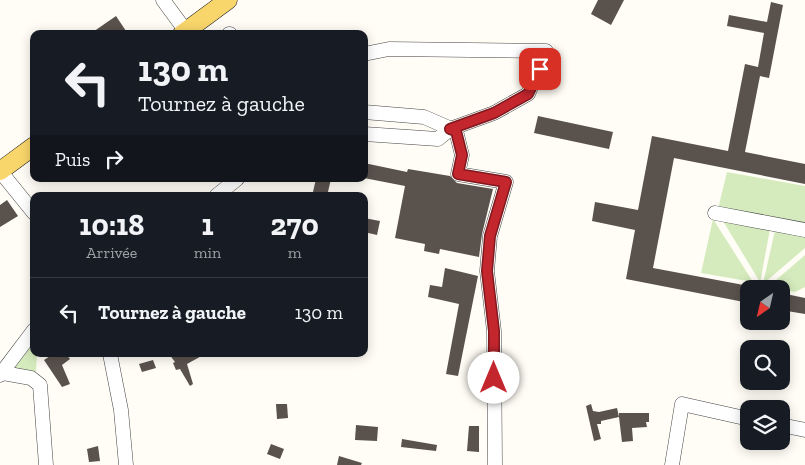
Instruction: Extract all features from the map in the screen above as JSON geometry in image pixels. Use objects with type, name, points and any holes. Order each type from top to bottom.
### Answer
[{"type":"main road","points":[[189,30],[228,0]]},
{"type":"main road","points":[[0,171],[30,149]]},
{"type":"street","points":[[163,0],[183,30]]},
{"type":"street","points":[[368,55],[389,49],[546,51],[528,94],[494,113],[450,129],[438,139],[368,134]]},
{"type":"street","points":[[368,112],[424,117],[456,131],[462,155],[458,174],[506,182],[490,236],[487,271],[494,331],[496,465]]},
{"type":"street","points":[[0,171],[30,208]]},
{"type":"street","points":[[221,192],[233,182]]},
{"type":"street","points":[[715,213],[805,230]]},
{"type":"street","points":[[30,335],[1,374],[31,378],[40,385],[46,465]]},
{"type":"street","points":[[111,357],[121,410],[126,465]]},
{"type":"street","points":[[672,465],[682,404],[740,417]]},
{"type":"street","points":[[790,427],[805,430]]},
{"type":"green space","points":[[727,172],[805,186],[805,226],[718,209]]},
{"type":"green space","points":[[713,219],[752,280],[701,273]]},
{"type":"green space","points":[[723,221],[770,229],[761,280]]},
{"type":"green space","points":[[775,230],[805,235],[805,248],[768,280],[764,280]]},
{"type":"green space","points":[[805,255],[805,287],[795,292],[790,291],[790,280],[776,280]]},
{"type":"green space","points":[[30,348],[30,357],[37,357],[36,372],[33,376],[12,370]]},
{"type":"building","points":[[598,0],[624,0],[611,25],[591,14]]},
{"type":"building","points":[[771,2],[783,5],[769,78],[760,76],[745,152],[805,164],[805,184],[674,158],[653,268],[740,284],[740,301],[626,279],[635,230],[592,221],[595,202],[638,210],[652,136],[728,151],[745,64],[758,67],[764,33],[727,26],[729,15],[767,22]]},
{"type":"building","points":[[116,16],[125,30],[96,30]]},
{"type":"building","points":[[538,116],[613,132],[609,149],[534,133]]},
{"type":"building","points":[[368,164],[407,172],[408,169],[450,176],[457,183],[493,189],[482,234],[479,257],[440,249],[439,254],[424,251],[425,244],[395,238],[405,186],[368,179]]},
{"type":"building","points":[[315,182],[330,182],[328,192],[313,192]]},
{"type":"building","points":[[7,200],[18,216],[0,227],[0,205]]},
{"type":"building","points":[[368,219],[380,221],[377,235],[368,233]]},
{"type":"building","points":[[445,268],[478,276],[458,376],[446,374],[459,304],[428,297],[430,285],[442,287]]},
{"type":"building","points":[[790,295],[805,298],[805,314],[790,312]]},
{"type":"building","points":[[48,357],[68,357],[70,359],[62,365],[70,384],[62,387],[44,360]]},
{"type":"building","points":[[171,357],[200,357],[187,364],[193,384],[190,386],[180,369],[176,370],[173,363],[175,362]]},
{"type":"building","points":[[153,360],[156,368],[142,372],[139,364]]},
{"type":"building","points":[[276,404],[287,404],[288,418],[277,419]]},
{"type":"building","points":[[591,404],[593,411],[599,412],[617,408],[619,417],[601,421],[601,424],[597,424],[601,439],[594,441],[586,406]]},
{"type":"building","points":[[619,413],[649,413],[649,422],[646,422],[647,427],[632,428],[633,441],[622,442]]},
{"type":"building","points":[[356,425],[378,427],[377,441],[355,440]]},
{"type":"building","points":[[469,426],[479,426],[479,452],[467,451]]},
{"type":"building","points":[[402,439],[437,445],[436,451],[401,447]]},
{"type":"building","points":[[271,444],[284,449],[280,459],[267,454]]},
{"type":"building","points":[[98,446],[100,461],[89,462],[87,449]]},
{"type":"building","points":[[339,456],[362,463],[361,465],[337,465]]},
{"type":"route","points":[[494,378],[494,331],[487,271],[490,236],[506,182],[458,174],[462,155],[456,131],[450,129],[494,113],[528,94],[540,69]]}]
